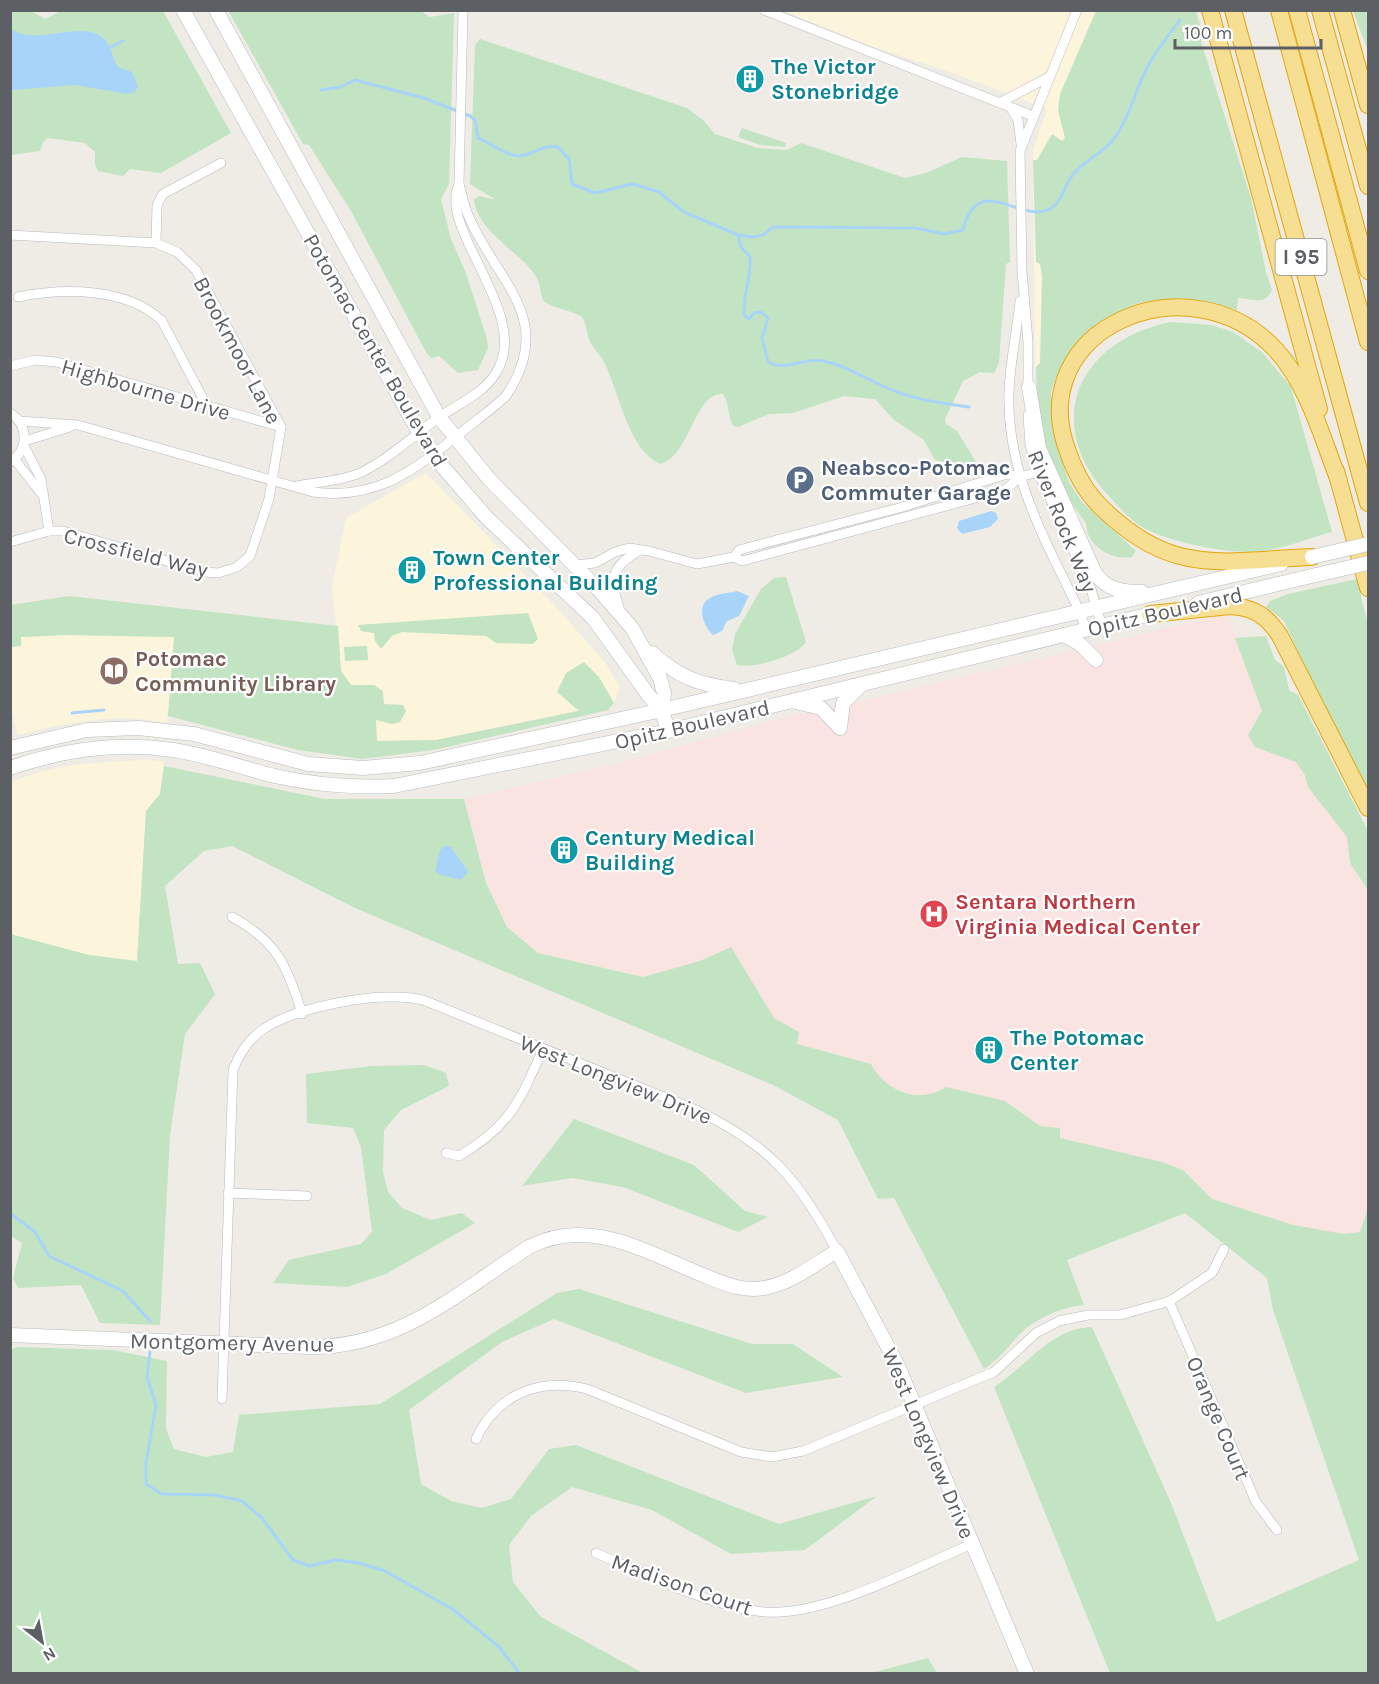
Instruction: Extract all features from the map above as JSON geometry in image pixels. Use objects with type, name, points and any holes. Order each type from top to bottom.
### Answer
[{"type":"highway","points":[[1210,10],[1368,588]]},
{"type":"highway","name":"I 95","points":[[1233,10],[1368,503]]},
{"type":"highway","points":[[1279,10],[1368,342]]},
{"type":"highway","points":[[1297,10],[1368,271]]},
{"type":"highway","points":[[1320,10],[1368,186]]},
{"type":"highway","points":[[1342,10],[1368,105]]},
{"type":"highway","points":[[1312,557],[1215,560],[1181,556],[1148,544],[1118,524],[1092,498],[1065,446],[1061,404],[1068,375],[1094,338],[1109,326],[1136,312],[1168,307],[1189,307],[1222,314],[1262,338],[1287,363],[1314,416],[1339,481]]},
{"type":"highway","points":[[1150,614],[1230,606],[1242,607],[1265,616],[1280,636],[1368,808]]},
{"type":"main road","name":"Potomac Center Boulevard","points":[[183,10],[419,432],[487,518],[593,618],[649,696],[662,710]]},
{"type":"main road","name":"Potomac Center Boulevard","points":[[216,10],[439,417],[489,479],[622,615],[641,643],[660,678],[664,693],[662,710],[668,731]]},
{"type":"main road","points":[[1029,387],[1035,433],[1047,470],[1096,575],[1109,587],[1120,591],[1171,591]]},
{"type":"main road","name":"Opitz Boulevard","points":[[10,748],[68,733],[138,728],[194,735],[308,764],[335,768],[420,763],[662,710],[1368,544]]},
{"type":"main road","name":"Opitz Boulevard","points":[[10,768],[51,756],[91,749],[150,747],[200,754],[304,782],[358,787],[394,786],[668,731],[1368,563]]},
{"type":"main road","points":[[1064,635],[1080,644],[1096,660]]},
{"type":"main road","points":[[641,643],[671,670],[688,679],[703,685],[742,690]]},
{"type":"main road","points":[[785,702],[805,702],[820,707],[840,728],[843,703],[865,682]]},
{"type":"main road","name":"Montgomery Avenue","points":[[10,1335],[322,1347],[356,1343],[381,1337],[418,1321],[529,1247],[551,1238],[570,1234],[605,1236],[721,1283],[751,1289],[781,1284],[837,1251]]},
{"type":"main road","name":"West Longview Drive","points":[[837,1251],[885,1341],[915,1406],[1027,1674]]},
{"type":"street","points":[[19,421],[78,425],[313,492],[338,496],[394,481],[435,455],[507,396],[521,368],[527,329],[515,292],[468,215],[459,184],[463,10]]},
{"type":"street","points":[[764,10],[1033,116]]},
{"type":"street","name":"River Rock Way","points":[[1077,10],[1021,148],[1022,272],[1030,445],[1038,472],[1098,608],[1102,627]]},
{"type":"street","points":[[999,103],[1049,77]]},
{"type":"street","points":[[1010,107],[1018,120],[1021,148]]},
{"type":"street","points":[[156,243],[157,205],[163,194],[221,163]]},
{"type":"street","points":[[297,486],[360,472],[473,396],[495,374],[501,363],[505,339],[501,317],[457,209],[454,196],[459,184]]},
{"type":"street","name":"Brookmoor Lane","points":[[10,235],[156,243],[177,252],[196,270],[281,427],[273,481]]},
{"type":"street","name":"River Rock Way","points":[[1022,272],[1009,391],[1010,427],[1027,502],[1080,612],[1086,630]]},
{"type":"street","points":[[18,297],[46,292],[106,296],[131,301],[151,310],[162,321],[207,406]]},
{"type":"street","name":"Highbourne Drive","points":[[10,366],[35,360],[56,362],[281,427]]},
{"type":"street","points":[[10,413],[19,421],[24,443],[37,467],[49,531]]},
{"type":"street","points":[[42,493],[13,461],[24,443],[78,425]]},
{"type":"street","points":[[575,565],[595,563],[624,549],[640,550],[697,564],[734,557],[742,561],[1005,490],[1020,477],[1038,472]]},
{"type":"street","points":[[734,557],[739,550],[899,508],[972,483],[1007,474],[1020,477]]},
{"type":"street","name":"Crossfield Way","points":[[10,542],[49,531],[63,531],[205,572],[218,573],[237,567],[250,556],[259,534],[273,481]]},
{"type":"street","points":[[622,615],[614,591],[613,577],[621,562],[640,550]]},
{"type":"street","points":[[232,918],[258,933],[278,954],[292,980],[302,1014]]},
{"type":"street","name":"West Longview Drive","points":[[222,1399],[232,1078],[237,1060],[260,1031],[279,1021],[356,999],[402,996],[423,1000],[696,1110],[737,1130],[776,1161],[792,1179],[814,1208],[837,1251]]},
{"type":"street","points":[[446,1153],[459,1156],[484,1141],[504,1123],[519,1104],[543,1049]]},
{"type":"street","points":[[228,1193],[307,1196]]},
{"type":"street","points":[[476,1439],[489,1417],[507,1399],[520,1392],[548,1385],[587,1389],[741,1452],[757,1456],[788,1455],[915,1406],[993,1372],[1036,1333],[1059,1321],[1088,1315],[1120,1315],[1169,1301],[1212,1273],[1224,1249]]},
{"type":"street","name":"Orange Court","points":[[1169,1301],[1256,1502],[1277,1530]]},
{"type":"street","name":"Madison Court","points":[[596,1553],[732,1606],[785,1612],[823,1605],[972,1544]]},
{"type":"shaded area","points":[[784,11],[1152,11],[1083,309],[1035,369],[1033,150],[1047,109],[956,74],[867,45]]},
{"type":"shaded area","points":[[426,473],[560,611],[606,664],[620,687],[614,703],[436,740],[376,741],[376,720],[341,671],[332,587],[346,518]]},
{"type":"shaded area","name":"Sentara Northern Virginia Medical Center","points":[[1230,613],[1235,638],[1262,711],[1249,730],[1261,750],[1296,762],[1305,775],[1308,787],[1347,837],[1350,863],[1368,890],[1368,1208],[1360,1232],[1344,1234],[1293,1225],[1212,1199],[1183,1170],[1162,1162],[1059,1138],[1060,1128],[1040,1126],[1013,1105],[946,1087],[933,1096],[923,1096],[891,1088],[878,1077],[871,1064],[796,1044],[799,1032],[774,1018],[731,947],[700,961],[643,977],[538,953],[507,927],[486,883],[464,799],[624,762],[796,714],[858,702]]},
{"type":"shaded area","points":[[66,635],[175,637],[167,723],[131,718],[103,719],[60,725],[18,735],[11,708],[10,647],[21,646],[21,637]]},
{"type":"shaded area","points":[[140,760],[164,761],[160,794],[146,811],[137,961],[89,955],[11,934],[11,782],[42,771],[80,764]]},
{"type":"green space","points":[[419,10],[430,17],[454,13],[449,184],[441,199],[451,239],[466,273],[487,339],[488,348],[478,370],[458,373],[439,356],[432,358],[427,354],[351,211],[309,145],[303,144],[229,12]]},
{"type":"green space","points":[[10,11],[31,11],[45,19],[61,11],[163,11],[231,133],[161,173],[130,169],[123,176],[98,171],[95,165],[95,152],[85,143],[48,138],[43,142],[40,151],[11,155]]},
{"type":"green space","points":[[1096,11],[1196,11],[1201,28],[1201,42],[1251,198],[1266,272],[1272,290],[1261,300],[1238,298],[1237,310],[1181,298],[1142,302],[1130,306],[1084,335],[1056,377],[1051,391],[1051,419],[1055,440],[1069,482],[1082,502],[1136,551],[1132,557],[1126,558],[1113,556],[1096,546],[1088,534],[1085,521],[1059,482],[1046,448],[1037,390],[1036,367],[1040,363],[1042,276],[1040,264],[1036,262],[1033,160],[1037,160],[1052,134],[1062,141],[1065,138],[1058,110],[1060,94]]},
{"type":"green space","points":[[1353,11],[1368,11],[1368,51]]},
{"type":"green space","points":[[480,39],[687,108],[704,121],[715,134],[758,148],[787,150],[801,143],[905,178],[926,173],[962,157],[1007,161],[1010,262],[1006,264],[999,363],[994,373],[980,372],[963,381],[945,419],[946,424],[957,431],[976,462],[969,467],[935,460],[924,440],[894,420],[875,399],[844,396],[793,413],[769,414],[738,427],[733,426],[731,422],[723,394],[713,396],[705,403],[678,450],[670,459],[660,464],[649,457],[632,433],[609,374],[590,342],[582,317],[544,301],[533,272],[498,239],[482,221],[477,211],[474,200],[479,196],[496,200],[470,184],[475,45]]},
{"type":"green space","points":[[742,128],[786,143],[785,147],[760,145],[738,137]]},
{"type":"green space","points":[[1171,322],[1212,325],[1233,332],[1262,352],[1291,387],[1332,532],[1280,548],[1258,551],[1237,552],[1209,548],[1164,537],[1142,527],[1109,496],[1088,468],[1077,441],[1074,414],[1080,388],[1093,366],[1113,347],[1139,332]]},
{"type":"green space","points":[[786,577],[806,642],[794,652],[774,660],[754,665],[737,665],[732,650],[735,634],[761,589],[774,578]]},
{"type":"green space","points":[[1357,579],[1368,625],[1368,792],[1319,697],[1284,621],[1266,607],[1270,601],[1288,594]]},
{"type":"green space","points":[[69,596],[338,626],[341,671],[351,685],[374,685],[383,691],[384,704],[403,705],[406,711],[400,722],[392,724],[376,720],[377,741],[436,740],[579,711],[557,692],[566,673],[584,662],[599,677],[614,703],[608,710],[434,750],[362,759],[298,750],[168,716],[174,637],[66,635],[21,637],[21,646],[11,647],[11,605]]},
{"type":"green space","points":[[528,613],[538,639],[533,644],[496,643],[486,636],[402,632],[392,636],[381,649],[375,641],[374,633],[361,631],[358,625]]},
{"type":"green space","points":[[1266,636],[1275,660],[1284,667],[1289,690],[1298,695],[1368,831],[1368,890],[1350,863],[1347,837],[1308,787],[1305,775],[1296,762],[1255,747],[1248,735],[1262,711],[1235,638]]},
{"type":"green space","points":[[367,646],[368,660],[345,661],[344,647]]},
{"type":"green space","points":[[164,766],[325,799],[464,799],[486,883],[507,927],[538,953],[643,977],[700,961],[731,947],[774,1018],[799,1032],[797,1044],[871,1064],[885,1082],[894,1088],[914,1095],[925,1095],[946,1087],[1005,1101],[1040,1126],[1060,1128],[1060,1138],[1162,1162],[1183,1170],[1212,1199],[1293,1225],[1344,1234],[1360,1232],[1368,1208],[1368,1673],[1110,1673],[994,1387],[1052,1341],[1077,1329],[1092,1327],[1171,1503],[1217,1622],[1359,1560],[1273,1310],[1267,1278],[1185,1213],[1067,1260],[1084,1305],[1059,1311],[1034,1323],[984,1369],[894,1198],[878,1199],[838,1120],[773,1085],[355,908],[232,846],[204,851],[165,886],[178,964],[200,963],[215,994],[185,1034],[170,1135],[160,1325],[100,1323],[81,1285],[18,1288],[13,1278],[22,1243],[10,1235],[10,934],[89,955],[137,961],[146,811],[160,794]]},
{"type":"green space","points":[[424,1065],[446,1073],[449,1086],[401,1110],[384,1130],[383,1172],[388,1192],[402,1208],[431,1220],[462,1213],[475,1223],[386,1274],[347,1287],[273,1283],[289,1260],[361,1244],[372,1232],[361,1147],[353,1128],[307,1123],[306,1074],[371,1066]]},
{"type":"green space","points":[[574,1119],[694,1165],[745,1211],[768,1217],[738,1232],[623,1187],[572,1178],[522,1186]]},
{"type":"green space","points":[[579,1289],[752,1344],[793,1344],[843,1377],[746,1393],[554,1319],[502,1342],[409,1410],[421,1484],[451,1501],[482,1508],[511,1499],[549,1449],[576,1445],[779,1524],[877,1496],[805,1550],[731,1554],[652,1510],[572,1487],[531,1516],[509,1545],[513,1582],[541,1617],[643,1673],[11,1673],[11,1350],[17,1347],[113,1350],[167,1361],[166,1429],[174,1449],[206,1457],[233,1452],[239,1415],[380,1404],[557,1293]]},
{"type":"green space","points":[[928,1658],[937,1673],[871,1673]]},
{"type":"water","points":[[11,29],[22,34],[34,35],[74,31],[97,34],[108,44],[118,67],[132,72],[138,87],[134,92],[128,94],[75,85],[11,90]]},
{"type":"water","points":[[991,511],[996,513],[998,519],[990,527],[962,534],[957,528],[959,521]]},
{"type":"water","points":[[737,591],[749,596],[739,616],[727,621],[722,631],[713,635],[702,615],[704,604],[715,596]]},
{"type":"water","points":[[445,846],[451,847],[468,872],[461,880],[441,875],[435,871],[440,850]]},
{"type":"waterway","points":[[321,90],[340,87],[355,80],[424,98],[470,116],[475,120],[478,138],[507,153],[522,156],[546,147],[558,147],[569,159],[572,184],[595,193],[632,184],[659,192],[684,212],[738,235],[753,237],[763,235],[773,227],[916,228],[944,234],[963,230],[970,211],[980,203],[992,201],[1032,212],[1045,211],[1056,204],[1076,171],[1113,140],[1128,113],[1148,66],[1180,20]]},
{"type":"waterway","points":[[111,47],[123,41]]},
{"type":"waterway","points":[[738,235],[741,247],[750,257],[744,315],[749,319],[754,313],[761,312],[768,318],[762,338],[768,362],[782,366],[816,360],[823,361],[846,368],[903,394],[969,407]]},
{"type":"waterway","points":[[72,713],[104,710]]},
{"type":"waterway","points":[[10,1213],[35,1232],[49,1256],[123,1291],[150,1321]]},
{"type":"waterway","points":[[150,1352],[147,1377],[156,1405],[146,1463],[146,1484],[162,1494],[215,1495],[242,1501],[262,1518],[293,1560],[309,1566],[335,1560],[359,1563],[385,1571],[454,1610],[499,1647],[520,1674]]},
{"type":"place","name":"The Victor Stonebridge","points":[[750,79]]},
{"type":"place","name":"Neabsco-Potomac Commuter Garage","points":[[800,480]]},
{"type":"place","name":"Town Center Professional Building","points":[[412,570]]},
{"type":"place","name":"Potomac Community Library","points":[[114,671]]},
{"type":"place","name":"Century Medical Building","points":[[564,850]]},
{"type":"place","name":"Sentara Northern Virginia Medical Center","points":[[934,914]]},
{"type":"place","name":"The Potomac Center","points":[[989,1050]]}]
